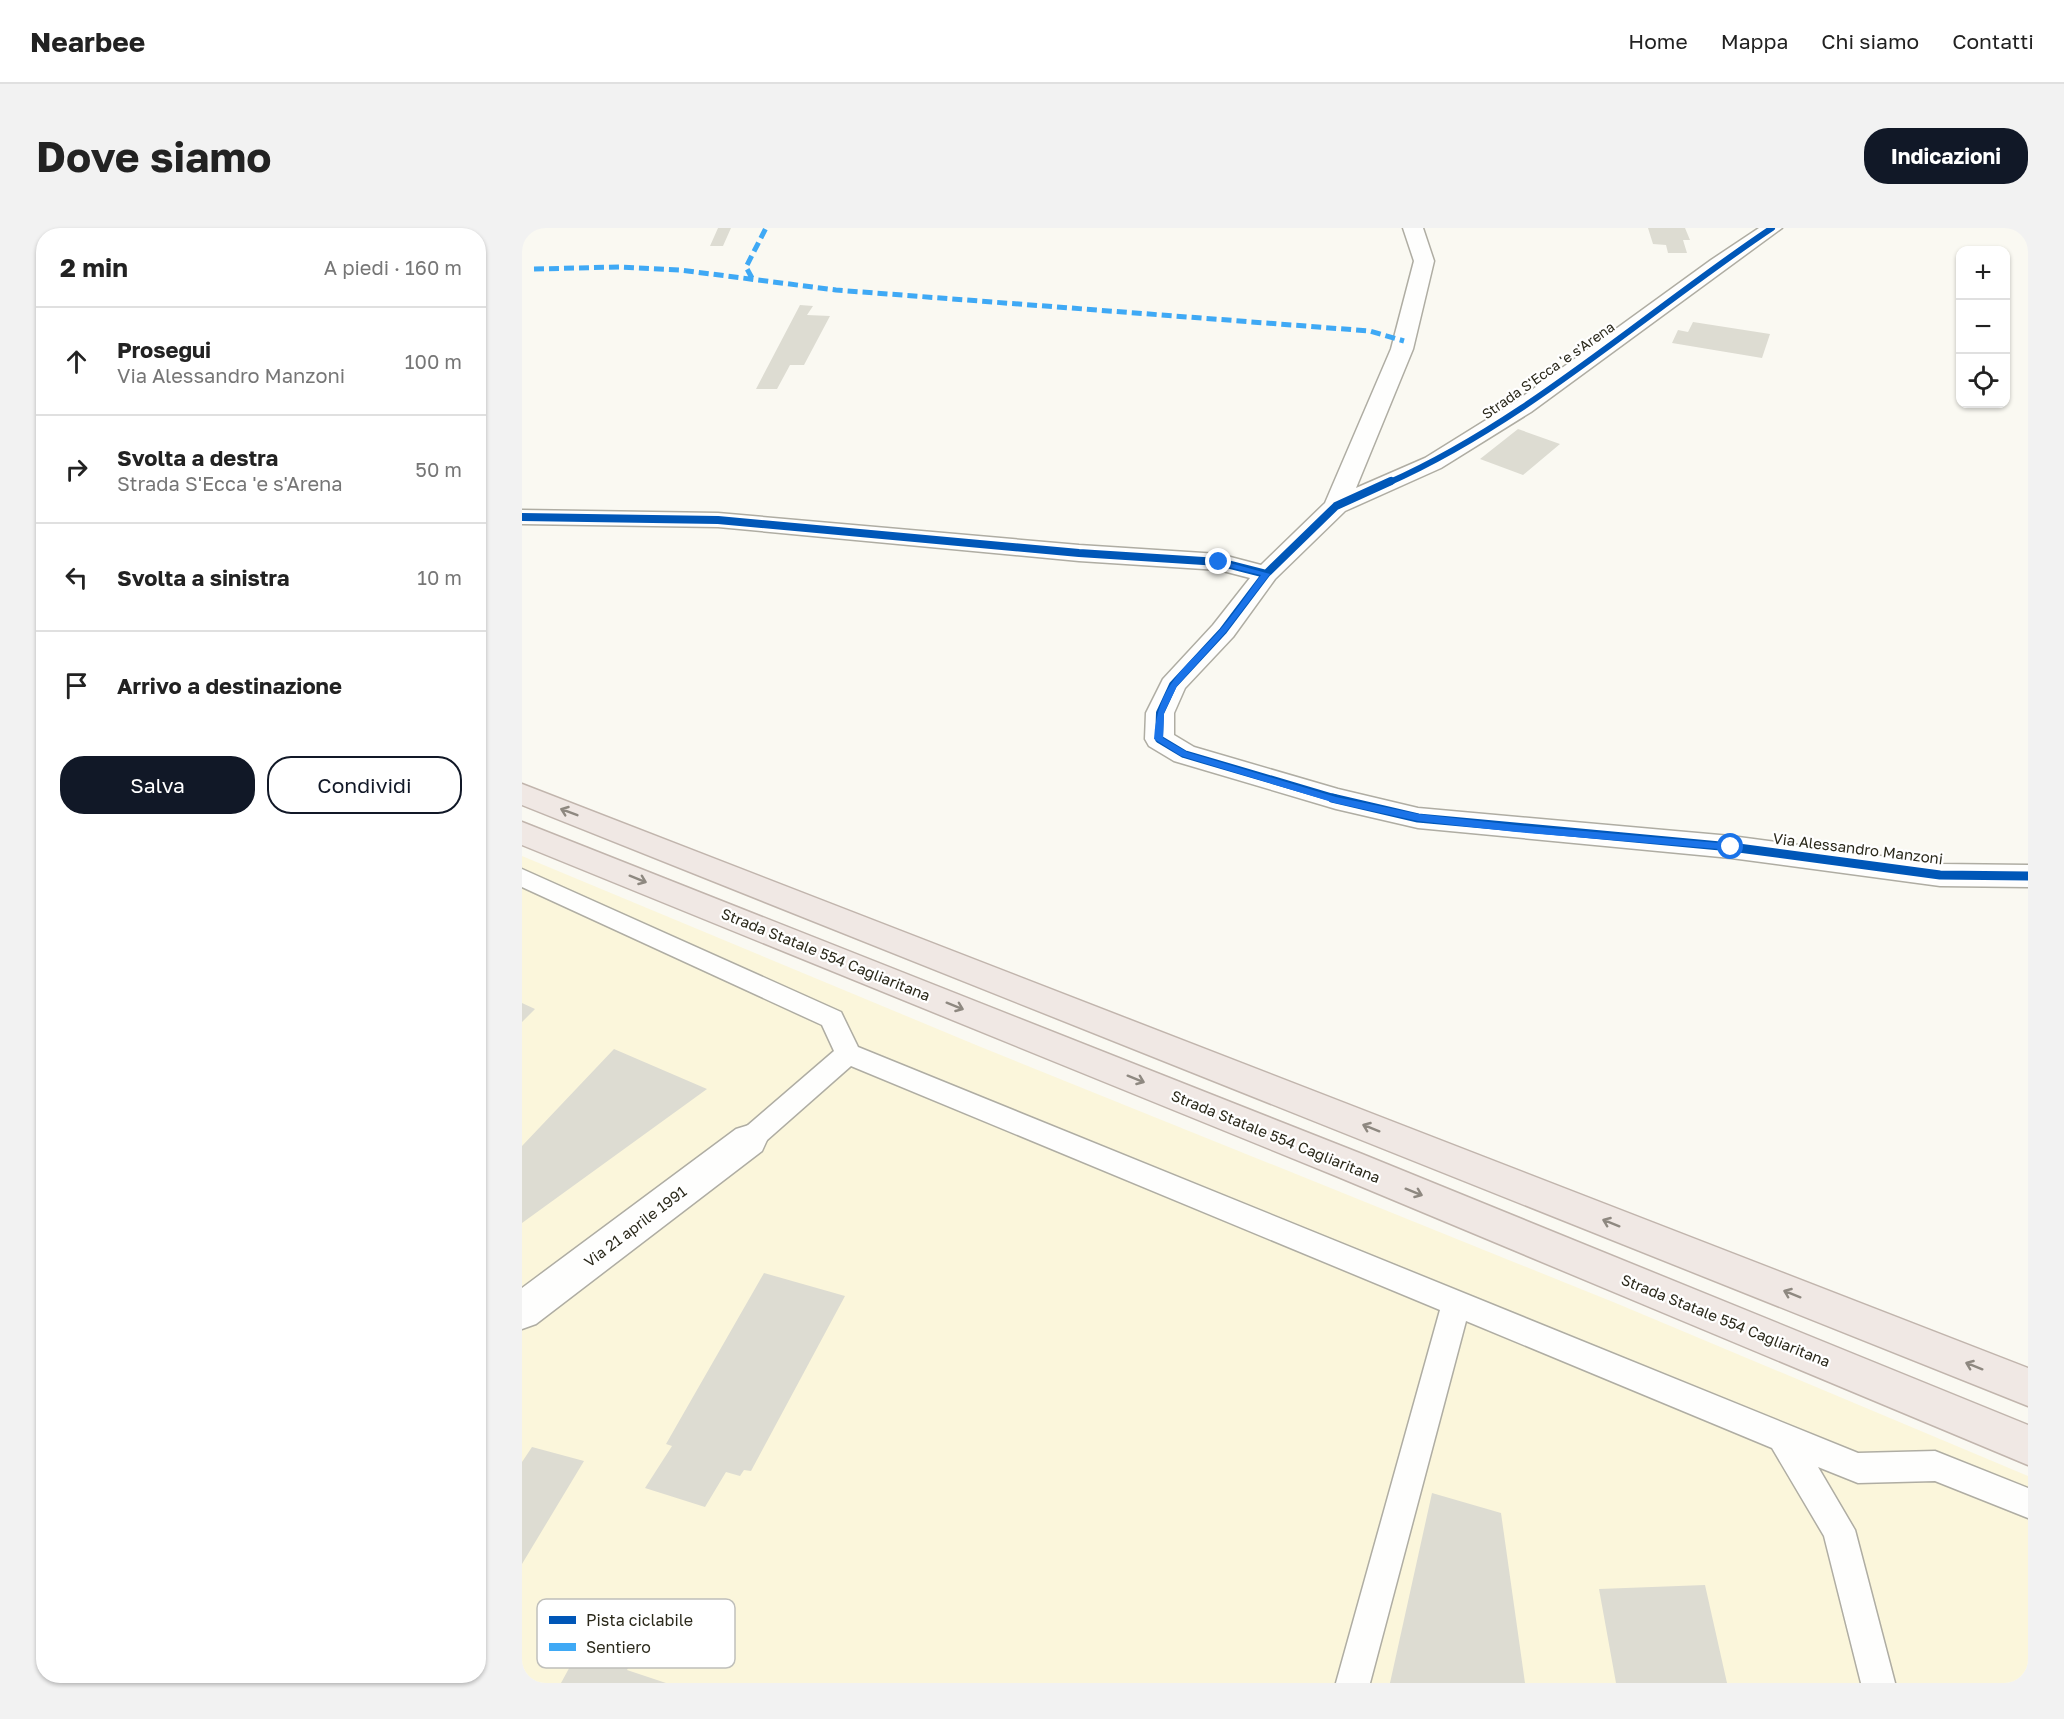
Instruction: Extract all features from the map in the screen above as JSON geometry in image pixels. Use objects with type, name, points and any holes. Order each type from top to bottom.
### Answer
[{"type":"highway","points":[[522,794],[2028,1387]]},
{"type":"highway","name":"Strada Statale 554 Cagliaritana","points":[[522,833],[1349,1165],[2028,1445]]},
{"type":"street","points":[[1336,506],[1402,349],[1424,261],[1413,228]]},
{"type":"street","name":"Strada S'Ecca 'e s'Arena","points":[[1159,739],[1160,713],[1173,685],[1223,631],[1266,574],[1336,506],[1433,463],[1523,407],[1718,264],[1772,228]]},
{"type":"street","points":[[522,517],[718,520],[1079,553],[1219,562],[1266,574]]},
{"type":"street","name":"Via Alessandro Manzoni","points":[[1159,739],[1184,754],[1335,800],[1418,818],[1731,847],[1940,875],[2028,876]]},
{"type":"street","name":"Via 21 aprile 1991","points":[[522,1311],[749,1140]]},
{"type":"lane","points":[[522,877],[832,1020],[848,1054],[1858,1468],[1935,1466],[2028,1503]]},
{"type":"lane","points":[[749,1140],[848,1054]]},
{"type":"lane","points":[[1353,1683],[1456,1304]]},
{"type":"lane","points":[[1783,1437],[1839,1530],[1878,1683]]},
{"type":"shaded area","points":[[522,856],[976,1045],[1618,1304],[2028,1476],[2028,1683],[522,1683]]},
{"type":"building","points":[[718,228],[731,228],[723,246],[710,246]]},
{"type":"building","points":[[1648,228],[1685,228],[1690,240],[1683,240],[1687,253],[1668,253],[1666,245],[1653,244]]},
{"type":"building","points":[[800,305],[813,306],[807,315],[830,316],[804,365],[790,365],[777,389],[756,389]]},
{"type":"building","points":[[1693,322],[1770,334],[1762,358],[1672,343],[1678,330],[1688,332]]},
{"type":"building","points":[[1518,429],[1560,444],[1523,475],[1480,459]]},
{"type":"building","points":[[522,1003],[535,1009],[522,1022]]},
{"type":"building","points":[[614,1049],[707,1089],[522,1223],[522,1146]]},
{"type":"building","points":[[764,1273],[845,1296],[751,1471],[744,1470],[740,1476],[726,1472],[705,1507],[645,1488],[672,1446],[666,1444]]},
{"type":"building","points":[[532,1447],[584,1461],[522,1564],[522,1462]]},
{"type":"building","points":[[1432,1493],[1501,1513],[1525,1683],[1390,1683]]},
{"type":"building","points":[[1705,1585],[1727,1683],[1616,1683],[1599,1589]]},
{"type":"building","points":[[569,1668],[628,1668],[627,1670],[666,1683],[561,1683]]},
{"type":"marked path","points":[[752,278],[746,267],[766,228]]},
{"type":"marked path","points":[[534,269],[620,267],[680,270],[836,290],[1370,331],[1404,341]]},
{"type":"cycle path","points":[[1772,228],[1718,264],[1523,407],[1433,463],[1336,506],[1266,574],[1223,631],[1173,685],[1160,713],[1159,739],[1184,754],[1336,799],[1418,818],[1731,847],[1940,875],[2028,876]]},
{"type":"cycle path","points":[[522,517],[718,520],[1079,553],[1219,562],[1266,574]]},
{"type":"route","points":[[1219,562],[1266,574],[1223,631],[1173,685],[1160,713],[1159,739],[1184,754],[1335,800],[1418,818],[1731,847]]}]
